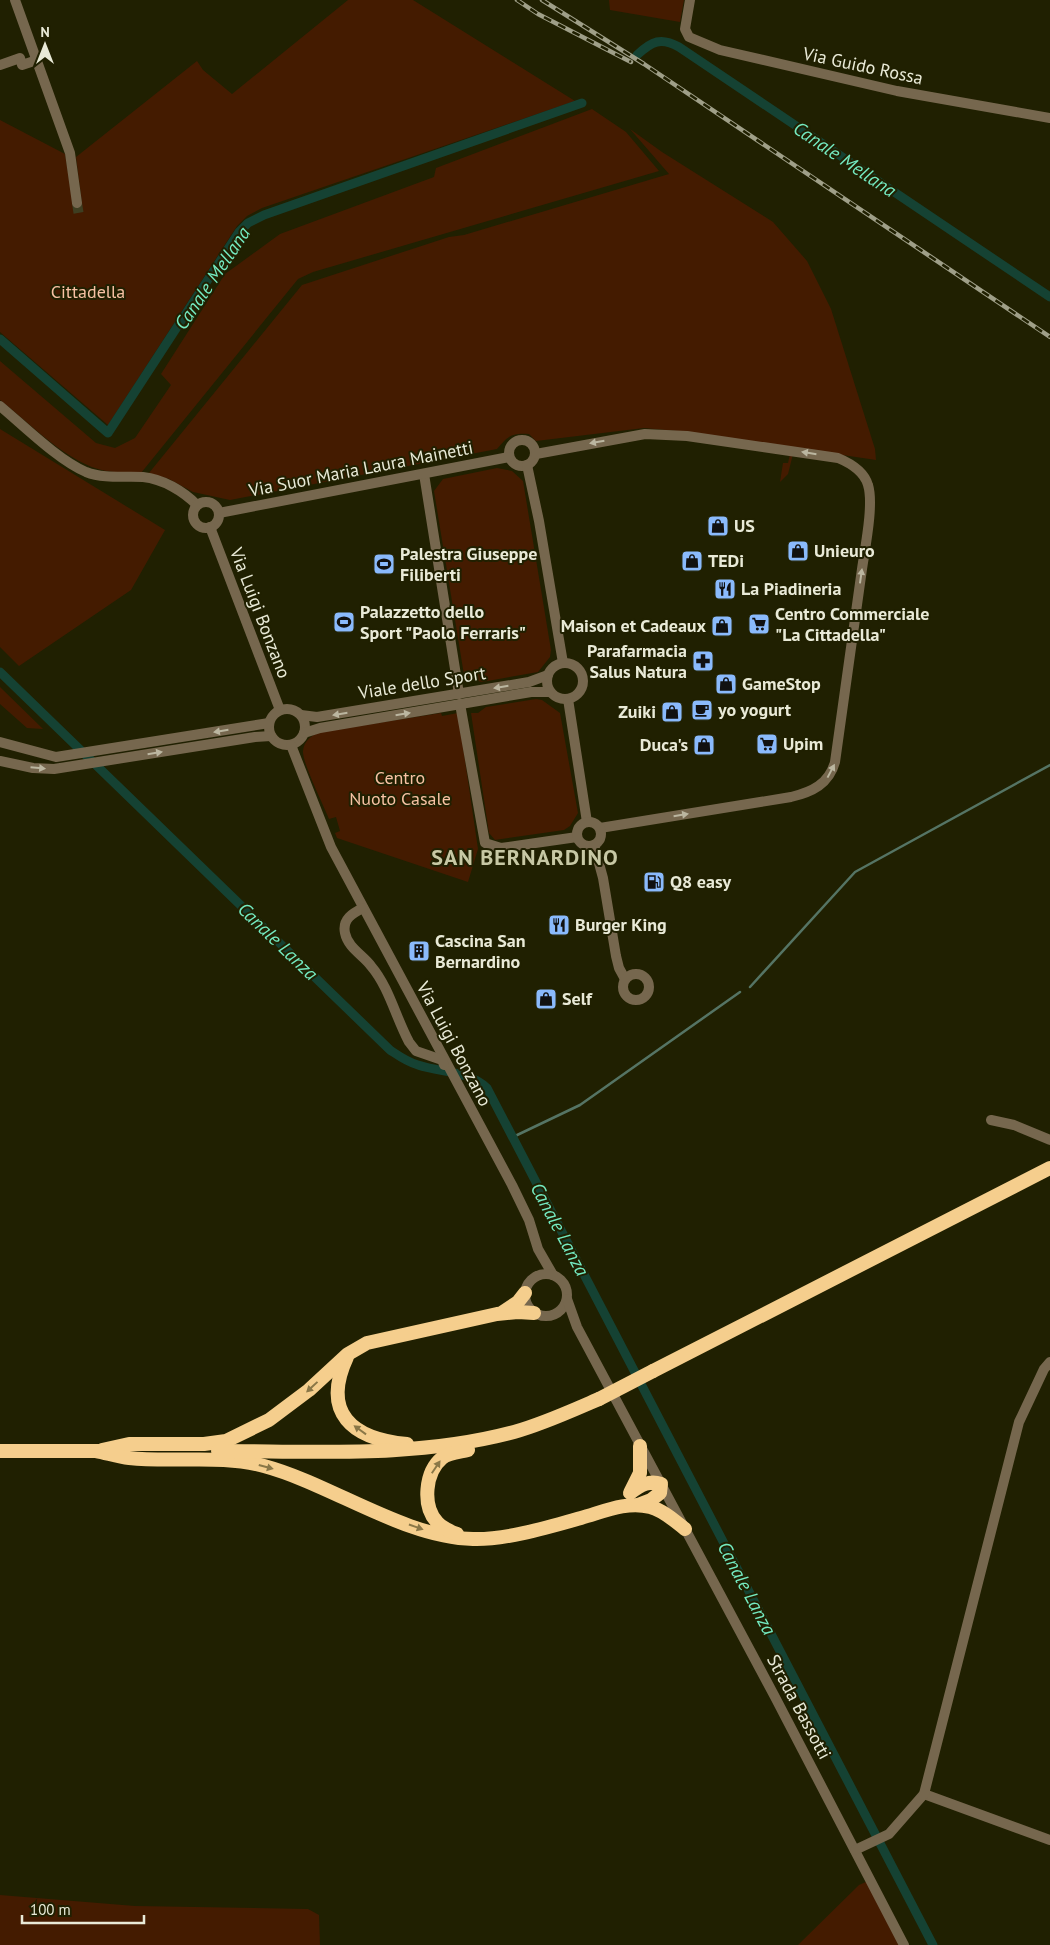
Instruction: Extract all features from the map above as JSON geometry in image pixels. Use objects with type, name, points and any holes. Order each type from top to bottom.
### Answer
[{"type":"highway","points":[[0,1451],[388,1452],[432,1448],[515,1432],[599,1399],[1050,1168]]},
{"type":"highway","points":[[498,1314],[509,1309],[525,1292]]},
{"type":"highway","points":[[96,1451],[129,1444],[204,1444],[226,1441],[269,1420],[309,1390],[348,1354],[367,1343],[498,1314],[534,1313]]},
{"type":"highway","points":[[348,1354],[339,1374],[337,1389],[338,1405],[347,1420],[363,1434],[382,1442],[409,1444],[445,1440],[531,1422],[543,1422]]},
{"type":"highway","points":[[474,1539],[454,1533],[437,1522],[429,1507],[427,1493],[431,1473],[442,1458],[455,1453],[508,1442],[535,1431],[543,1422]]},
{"type":"highway","points":[[634,1499],[640,1473],[640,1446]]},
{"type":"highway","points":[[96,1451],[129,1458],[206,1458],[263,1465],[310,1482],[412,1526],[443,1536],[474,1539],[511,1534],[581,1518],[619,1506],[634,1499],[642,1485],[653,1482],[661,1484]]},
{"type":"highway","points":[[634,1499],[669,1516],[685,1529]]},
{"type":"street","points":[[15,0],[70,153],[77,204]]},
{"type":"street","name":"Via Guido Rossa","points":[[690,0],[686,30],[689,37],[720,50],[898,91],[1050,118]]},
{"type":"street","points":[[0,65],[20,58],[22,65],[37,60]]},
{"type":"street","points":[[0,406],[69,462],[86,472],[106,477],[156,480],[169,484],[197,505]]},
{"type":"street","points":[[536,454],[645,434],[687,436],[838,458],[854,467],[868,485],[870,498],[864,554],[833,770],[814,790],[804,794],[600,828]]},
{"type":"street","points":[[518,440],[530,442],[536,454],[533,461],[527,466],[514,464],[509,457],[511,445],[518,440]]},
{"type":"street","name":"Via Suor Maria Laura Mainetti","points":[[219,513],[509,457]]},
{"type":"street","points":[[527,466],[539,522],[563,663]]},
{"type":"street","points":[[424,474],[485,843],[501,848],[576,837]]},
{"type":"street","points":[[208,502],[215,506],[219,513],[217,521],[210,527],[201,527],[194,522],[193,513],[197,505],[208,502]]},
{"type":"street","name":"Via Luigi Bonzano","points":[[210,527],[280,710]]},
{"type":"street","points":[[563,663],[576,667],[583,679],[580,692],[568,699],[558,698],[550,692],[546,684],[548,675],[554,667],[563,663]]},
{"type":"street","name":"Viale dello Sport","points":[[304,733],[460,699],[529,682],[548,675]]},
{"type":"street","name":"Viale dello Sport","points":[[301,715],[317,717],[460,699],[550,692]]},
{"type":"street","points":[[568,699],[587,822]]},
{"type":"street","points":[[291,709],[301,715],[304,721],[304,733],[296,742],[291,745],[280,744],[271,736],[269,723],[275,713],[280,710],[291,709]]},
{"type":"street","points":[[0,742],[47,756],[71,755],[269,723]]},
{"type":"street","points":[[0,761],[43,769],[271,736]]},
{"type":"street","name":"Via Luigi Bonzano","points":[[291,745],[331,847],[512,1185],[529,1220],[538,1249],[553,1275]]},
{"type":"street","points":[[576,837],[578,829],[587,822],[594,823],[600,828]]},
{"type":"street","points":[[594,846],[600,840],[600,828]]},
{"type":"street","points":[[576,837],[583,845],[594,846]]},
{"type":"street","points":[[594,846],[603,878],[616,956],[619,968],[626,979]]},
{"type":"street","points":[[363,908],[350,915],[346,922],[345,932],[349,944],[371,966],[378,976],[409,1042],[416,1051],[442,1060],[462,1096],[460,1107]]},
{"type":"street","points":[[991,1120],[1014,1125],[1050,1140]]},
{"type":"street","name":"Via Luigi Bonzano","points":[[536,1276],[538,1249]]},
{"type":"street","points":[[550,1316],[561,1310],[567,1299],[564,1284],[553,1275],[536,1276],[527,1286],[525,1292],[527,1304],[534,1313],[564,1320],[576,1327]]},
{"type":"street","name":"Strada Bassotti","points":[[567,1299],[576,1327],[685,1529],[904,1945]]},
{"type":"street","points":[[855,1850],[888,1834],[924,1794],[1019,1422],[1050,1362]]},
{"type":"street","points":[[924,1794],[1050,1840]]},
{"type":"green space","name":"Cittadella","points":[[348,0],[413,0],[575,101],[262,208],[247,216],[237,226],[108,425],[0,332],[0,120],[65,154],[73,204],[82,203],[76,157],[197,61],[203,70],[232,94]]},
{"type":"green space","points":[[609,0],[684,0],[680,22],[610,10]]},
{"type":"green space","points":[[592,109],[626,132],[659,171],[313,272],[298,279],[141,473],[106,471],[78,460],[50,442],[0,400],[0,361],[96,443],[115,448],[135,438],[171,385],[161,374],[225,274],[280,234],[434,177],[436,168]]},
{"type":"green space","points":[[630,129],[662,152],[773,222],[807,261],[831,309],[875,449],[876,460],[688,432],[644,428],[536,441],[529,434],[518,434],[507,438],[497,449],[230,500],[193,492],[169,479],[149,473],[302,285],[449,237],[464,235],[669,174]]},
{"type":"green space","points":[[0,429],[165,530],[131,590],[19,666],[0,647]]},
{"type":"green space","points":[[790,454],[793,454],[788,474],[780,482],[783,463],[788,463]]},
{"type":"green space","points":[[497,468],[512,471],[523,481],[551,650],[550,657],[538,672],[482,682],[474,680],[465,681],[434,491],[443,479]]},
{"type":"green space","points":[[0,687],[43,729],[27,728],[0,704]]},
{"type":"green space","points":[[536,699],[542,700],[560,713],[578,813],[570,826],[564,830],[495,840],[489,833],[471,713],[478,713],[486,707]]},
{"type":"green space","name":"Centro Nuoto Casale","points":[[441,713],[442,716],[458,713],[478,849],[468,882],[337,838],[335,833],[340,831],[336,817],[329,819],[309,774],[303,751],[306,741],[321,732]]},
{"type":"green space","points":[[868,1881],[900,1945],[798,1945],[859,1885]]},
{"type":"green space","points":[[0,1895],[135,1906],[308,1909],[319,1915],[320,1945],[0,1945]]},
{"type":"waterway","name":"Canale Mellana","points":[[637,55],[647,46],[662,41],[679,47],[1050,297]]},
{"type":"waterway","name":"Canale Mellana","points":[[0,339],[108,433],[239,232],[248,223],[264,215],[582,103]]},
{"type":"waterway","name":"Canale Lanza","points":[[0,672],[390,1050],[414,1064],[463,1075],[487,1088],[933,1945]]},
{"type":"waterway","points":[[750,987],[855,872],[1050,765]]},
{"type":"waterway","points":[[513,1137],[580,1105],[740,992]]},
{"type":"tunnel","points":[[77,203],[79,216]]},
{"type":"railway","points":[[517,0],[538,14],[631,62]]},
{"type":"railway","points":[[542,0],[644,64],[1050,337]]},
{"type":"place","name":"US","points":[[718,526]]},
{"type":"place","name":"Unieuro","points":[[798,551]]},
{"type":"place","name":"TEDi","points":[[692,561]]},
{"type":"place","name":"Palestra Giuseppe Filiberti","points":[[384,564]]},
{"type":"place","name":"La Piadineria","points":[[725,589]]},
{"type":"place","name":"Palazzetto dello Sport \"Paolo Ferraris\"","points":[[344,622]]},
{"type":"place","name":"Centro Commerciale \"La Cittadella\"","points":[[759,624]]},
{"type":"place","name":"Maison et Cadeaux","points":[[722,626]]},
{"type":"place","name":"Parafarmacia Salus Natura","points":[[703,661]]},
{"type":"place","name":"GameStop","points":[[726,684]]},
{"type":"place","name":"yo yogurt","points":[[702,710]]},
{"type":"place","name":"Zuiki","points":[[672,712]]},
{"type":"place","name":"Upim","points":[[767,744]]},
{"type":"place","name":"Duca's","points":[[704,745]]},
{"type":"place","name":"Q8 easy","points":[[654,882]]},
{"type":"place","name":"Burger King","points":[[559,925]]},
{"type":"place","name":"Cascina San Bernardino","points":[[419,951]]},
{"type":"place","name":"Self","points":[[546,999]]},
{"type":"district","name":"SAN BERNARDINO","points":[[525,857]]}]
